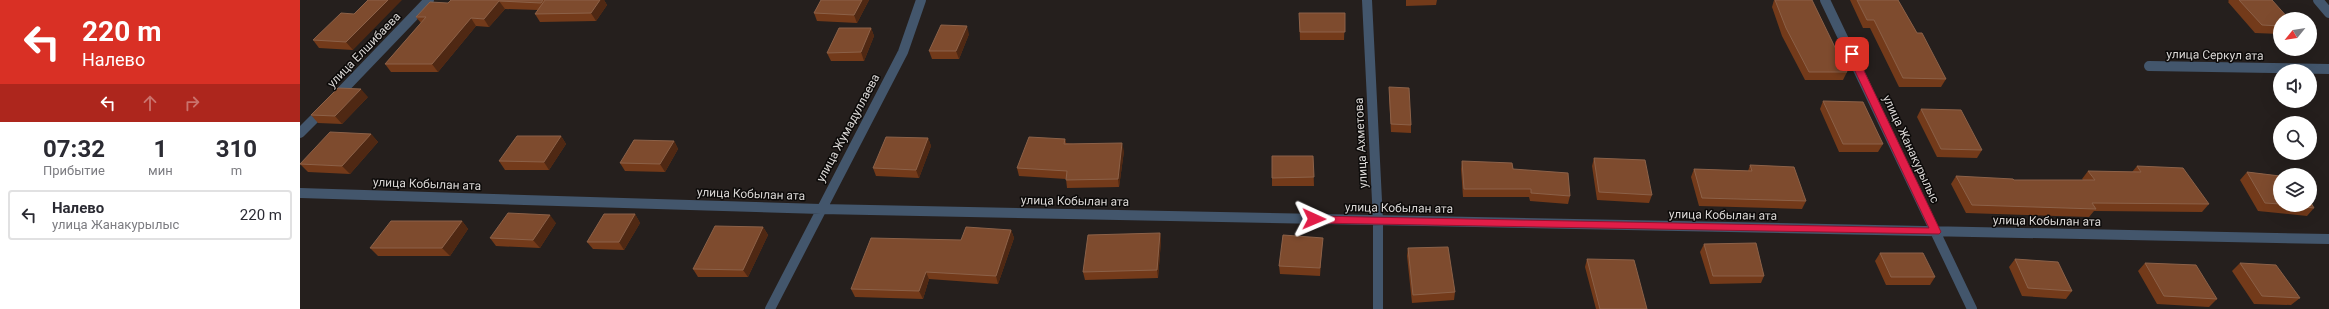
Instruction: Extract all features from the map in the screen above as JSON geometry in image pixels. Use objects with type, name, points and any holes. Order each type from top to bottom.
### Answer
[{"type":"street","name":"улица Елшибаева","points":[[300,134],[429,0]]},
{"type":"street","name":"улица Жумадуллаева","points":[[770,309],[903,52],[921,0]]},
{"type":"street","name":"улица Ахметова","points":[[1367,0],[1378,221],[1378,309]]},
{"type":"street","name":"улица Жанакурылыс","points":[[1826,0],[1972,309]]},
{"type":"street","points":[[2318,0],[2329,14]]},
{"type":"street","name":"улица Серкул ата","points":[[2149,66],[2329,69]]},
{"type":"street","name":"улица Кобылан ата","points":[[300,193],[821,209],[2329,240]]},
{"type":"building","points":[[368,0],[388,0],[346,42],[313,40],[341,13],[354,14]]},
{"type":"building","points":[[451,0],[543,0],[541,3],[499,1],[484,19],[471,18],[432,64],[385,64],[426,17],[416,17],[430,2],[448,3]]},
{"type":"building","points":[[545,0],[600,0],[591,13],[535,14]]},
{"type":"building","points":[[821,0],[862,0],[854,15],[814,13]]},
{"type":"building","points":[[1775,0],[1812,0],[1847,72],[1809,72],[1786,28]]},
{"type":"building","points":[[1857,0],[1898,0],[1917,33],[1922,33],[1946,79],[1903,78],[1874,20],[1867,20]]},
{"type":"building","points":[[2239,0],[2272,0],[2283,12],[2273,12],[2273,26],[2262,25]]},
{"type":"building","points":[[1299,13],[1345,13],[1345,32],[1300,32]]},
{"type":"building","points":[[941,25],[967,26],[956,51],[929,51]]},
{"type":"building","points":[[839,28],[871,28],[861,52],[827,53]]},
{"type":"building","points":[[1389,87],[1409,88],[1411,125],[1391,124]]},
{"type":"building","points":[[338,88],[361,89],[335,116],[311,115]]},
{"type":"building","points":[[1823,101],[1863,102],[1883,144],[1843,144]]},
{"type":"building","points":[[1921,109],[1961,110],[1982,150],[1941,149]]},
{"type":"building","points":[[330,132],[371,134],[342,166],[300,164]]},
{"type":"building","points":[[517,136],[561,136],[544,162],[499,161]]},
{"type":"building","points":[[886,137],[928,138],[916,170],[873,168]]},
{"type":"building","points":[[1029,137],[1065,139],[1064,144],[1122,143],[1118,179],[1066,180],[1067,171],[1017,168]]},
{"type":"building","points":[[634,140],[674,141],[660,164],[620,163]]},
{"type":"building","points":[[1272,156],[1313,156],[1314,177],[1272,178]]},
{"type":"building","points":[[1594,158],[1645,160],[1652,195],[1599,192]]},
{"type":"building","points":[[1462,161],[1512,163],[1513,169],[1568,173],[1570,196],[1531,193],[1531,189],[1464,189]]},
{"type":"building","points":[[1750,165],[1794,167],[1806,201],[1702,198],[1694,169],[1752,171]]},
{"type":"building","points":[[2137,166],[2183,168],[2209,204],[2092,203],[2096,209],[1972,205],[1956,176],[2014,180],[2095,180],[2088,171],[2141,172]]},
{"type":"building","points":[[2247,172],[2273,175],[2273,204],[2265,203]]},
{"type":"building","points":[[508,213],[550,215],[533,240],[490,238]]},
{"type":"building","points":[[604,214],[635,214],[619,242],[587,242]]},
{"type":"building","points":[[391,221],[462,221],[442,248],[370,248]]},
{"type":"building","points":[[715,226],[763,227],[743,270],[693,269]]},
{"type":"building","points":[[966,227],[1011,230],[996,276],[926,272],[919,291],[851,289],[871,238],[961,240]]},
{"type":"building","points":[[1160,233],[1157,270],[1083,272],[1088,235]]},
{"type":"building","points":[[1283,235],[1323,238],[1320,268],[1279,266]]},
{"type":"building","points":[[1756,243],[1764,276],[1713,276],[1704,244]]},
{"type":"building","points":[[1448,247],[1455,292],[1413,295],[1408,248]]},
{"type":"building","points":[[1880,253],[1923,253],[1935,277],[1891,277]]},
{"type":"building","points":[[1587,259],[1634,260],[1647,309],[1600,309]]},
{"type":"building","points":[[2015,259],[2058,262],[2072,291],[2028,288]]},
{"type":"building","points":[[2145,263],[2196,265],[2217,299],[2164,296]]},
{"type":"building","points":[[2240,263],[2276,265],[2300,298],[2262,296]]},
{"type":"route","points":[[1314,219],[1936,232],[1852,54]]}]
